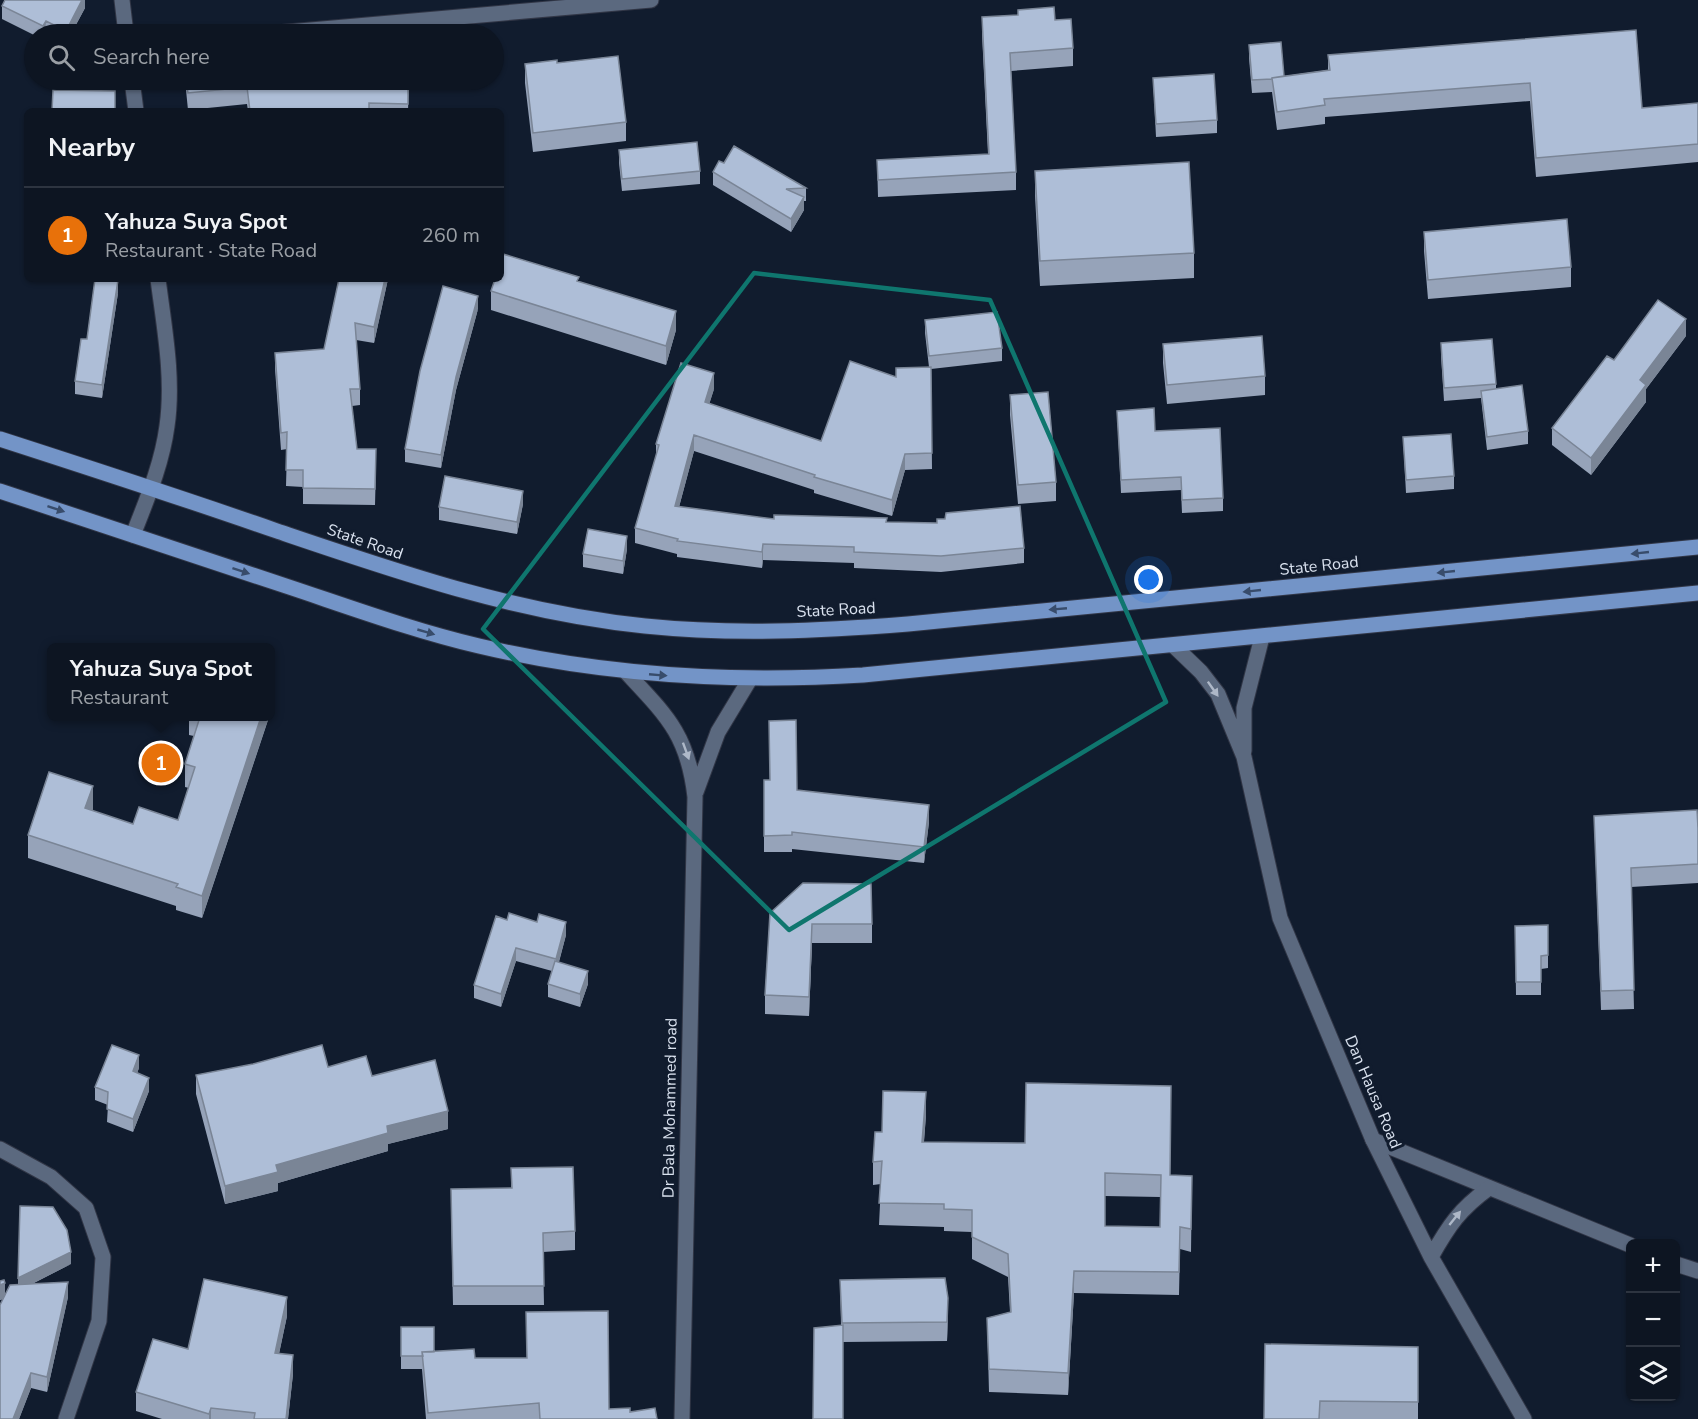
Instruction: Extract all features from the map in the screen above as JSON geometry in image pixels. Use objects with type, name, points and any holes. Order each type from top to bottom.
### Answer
[{"type":"main road","name":"State Road","points":[[0,439],[470,595],[552,613],[643,626],[725,633],[908,624],[1698,547]]},
{"type":"main road","points":[[0,491],[406,626],[468,643],[549,661],[626,672],[704,679],[787,680],[863,675],[1698,593]]},
{"type":"street","points":[[122,0],[125,24]]},
{"type":"street","points":[[379,24],[651,0]]},
{"type":"street","points":[[133,90],[136,108]]},
{"type":"street","points":[[133,535],[152,488],[168,425],[168,384],[158,282]]},
{"type":"street","name":"Dan Hausa Road","points":[[1244,757],[1244,708],[1262,637]]},
{"type":"street","name":"Dan Hausa Road","points":[[1174,646],[1201,672],[1218,694],[1244,757],[1280,918],[1373,1140],[1431,1257],[1524,1419]]},
{"type":"street","points":[[626,672],[666,714],[682,740],[691,766],[695,797]]},
{"type":"street","points":[[695,797],[718,732],[750,679]]},
{"type":"street","name":"Dr Bala Mohammed road","points":[[682,1419],[695,797]]},
{"type":"street","points":[[1373,1140],[1626,1243]]},
{"type":"street","points":[[0,1149],[51,1177],[86,1208],[103,1257],[99,1321],[66,1419]]},
{"type":"street","points":[[1431,1257],[1451,1221],[1465,1205],[1489,1188]]},
{"type":"street","points":[[1680,1265],[1698,1271]]},
{"type":"highlighted area","points":[[754,273],[990,300],[1166,702],[789,930],[483,629]]},
{"type":"building","points":[[5,0],[82,0],[70,24],[52,24],[46,21],[44,24],[39,24],[2,6]]},
{"type":"building","points":[[1054,7],[1055,20],[1071,19],[1073,48],[1010,53],[1016,172],[878,180],[877,160],[989,154],[982,17],[1018,15],[1018,10]]},
{"type":"building","points":[[1636,30],[1642,108],[1698,103],[1698,144],[1536,158],[1530,83],[1324,99],[1325,105],[1277,112],[1272,78],[1330,70],[1328,55]]},
{"type":"building","points":[[1281,42],[1284,76],[1252,80],[1249,45]]},
{"type":"building","points":[[618,56],[626,122],[533,133],[525,64]]},
{"type":"building","points":[[1214,74],[1217,120],[1156,124],[1153,78]]},
{"type":"building","points":[[53,90],[115,91],[115,108],[52,108]]},
{"type":"building","points":[[188,90],[218,90],[188,93]]},
{"type":"building","points":[[247,90],[408,90],[408,104],[369,103],[369,108],[250,108]]},
{"type":"building","points":[[697,142],[700,171],[622,179],[619,150]]},
{"type":"building","points":[[734,146],[806,188],[786,189],[804,197],[791,219],[713,172],[719,161],[724,163]]},
{"type":"building","points":[[1189,162],[1194,253],[1040,261],[1035,171]]},
{"type":"building","points":[[1567,219],[1571,267],[1428,280],[1424,232]]},
{"type":"building","points":[[504,254],[579,277],[577,281],[676,311],[666,346],[491,291],[494,282],[504,282]]},
{"type":"building","points":[[95,282],[118,282],[102,385],[75,381],[81,339],[87,339]]},
{"type":"building","points":[[338,282],[384,282],[374,327],[355,323],[360,389],[350,389],[357,449],[376,449],[375,489],[303,488],[303,470],[286,470],[287,432],[281,433],[275,353],[324,349]]},
{"type":"building","points":[[443,286],[478,296],[456,377],[441,455],[405,449],[420,371]]},
{"type":"building","points":[[1658,300],[1686,319],[1640,380],[1646,385],[1591,458],[1552,428],[1607,356],[1614,360]]},
{"type":"building","points":[[997,312],[1002,348],[929,356],[925,320]]},
{"type":"building","points":[[1262,336],[1265,376],[1167,385],[1163,344]]},
{"type":"building","points":[[1492,339],[1496,384],[1444,388],[1441,343]]},
{"type":"building","points":[[850,361],[896,377],[896,368],[931,367],[932,453],[905,454],[892,500],[814,477],[815,475],[694,435],[675,506],[774,519],[774,515],[887,518],[886,522],[937,523],[937,519],[945,519],[946,513],[1020,506],[1024,548],[941,556],[854,552],[854,547],[763,544],[762,552],[677,541],[678,539],[635,528],[659,445],[656,444],[681,363],[714,373],[705,402],[821,441]]},
{"type":"building","points":[[1522,385],[1528,431],[1487,437],[1481,391]]},
{"type":"building","points":[[1048,392],[1056,482],[1018,485],[1010,395]]},
{"type":"building","points":[[1154,408],[1155,431],[1220,428],[1223,498],[1182,500],[1181,477],[1121,480],[1117,411]]},
{"type":"building","points":[[1451,434],[1454,476],[1406,480],[1403,437]]},
{"type":"building","points":[[445,476],[523,491],[517,522],[439,507]]},
{"type":"building","points":[[588,529],[627,536],[623,561],[583,554]]},
{"type":"building","points":[[796,720],[797,790],[929,805],[924,847],[792,832],[792,835],[764,836],[764,780],[770,780],[769,721]]},
{"type":"building","points":[[199,721],[260,721],[202,896],[176,887],[178,884],[28,835],[49,772],[93,786],[85,808],[133,824],[139,807],[178,820],[195,767],[185,764]]},
{"type":"building","points":[[1697,810],[1698,864],[1631,868],[1634,990],[1601,991],[1594,816]]},
{"type":"building","points":[[803,883],[871,884],[872,924],[812,924],[809,997],[765,995],[770,913]]},
{"type":"building","points":[[509,913],[537,922],[539,914],[566,922],[556,959],[516,948],[501,994],[474,985],[496,916],[507,920]]},
{"type":"building","points":[[1548,925],[1548,955],[1541,956],[1541,982],[1516,982],[1515,926]]},
{"type":"building","points":[[555,961],[588,971],[580,994],[548,984]]},
{"type":"building","points":[[112,1045],[139,1055],[133,1071],[149,1078],[133,1119],[107,1109],[108,1092],[95,1087]]},
{"type":"building","points":[[322,1045],[328,1067],[366,1056],[372,1076],[435,1060],[448,1111],[387,1126],[388,1133],[276,1165],[278,1172],[225,1186],[196,1075],[253,1064]]},
{"type":"building","points":[[1026,1083],[1171,1086],[1170,1175],[1192,1176],[1191,1229],[1180,1227],[1179,1272],[1074,1271],[1068,1373],[989,1369],[987,1318],[1011,1312],[1008,1254],[972,1237],[972,1210],[944,1209],[944,1204],[879,1203],[882,1161],[873,1162],[875,1132],[882,1132],[883,1091],[926,1092],[922,1142],[1025,1143]],"holes":[[[1105,1173],[1161,1175],[1160,1227],[1105,1226]]]},
{"type":"building","points":[[573,1167],[575,1231],[543,1233],[544,1286],[453,1286],[451,1189],[512,1188],[511,1168]]},
{"type":"building","points":[[20,1206],[53,1207],[67,1230],[71,1252],[18,1278]]},
{"type":"building","points":[[945,1278],[948,1298],[947,1322],[842,1323],[840,1280]]},
{"type":"building","points":[[204,1279],[287,1297],[275,1353],[293,1355],[286,1419],[254,1419],[255,1413],[211,1408],[209,1414],[136,1392],[153,1339],[188,1349]]},
{"type":"building","points":[[68,1282],[47,1377],[31,1373],[13,1419],[0,1419],[0,1305],[10,1285]]},
{"type":"building","points":[[608,1311],[609,1409],[630,1408],[630,1412],[655,1408],[657,1419],[540,1419],[539,1403],[428,1413],[422,1352],[474,1349],[475,1358],[527,1358],[526,1312]]},
{"type":"building","points":[[843,1325],[843,1419],[813,1419],[814,1328]]},
{"type":"building","points":[[401,1327],[434,1327],[434,1352],[422,1352],[423,1356],[401,1356]]},
{"type":"building","points":[[1265,1344],[1418,1347],[1418,1402],[1320,1401],[1319,1419],[1264,1419]]},
{"type":"place","name":"Yahuza Suya Spot","points":[[161,763]]}]
